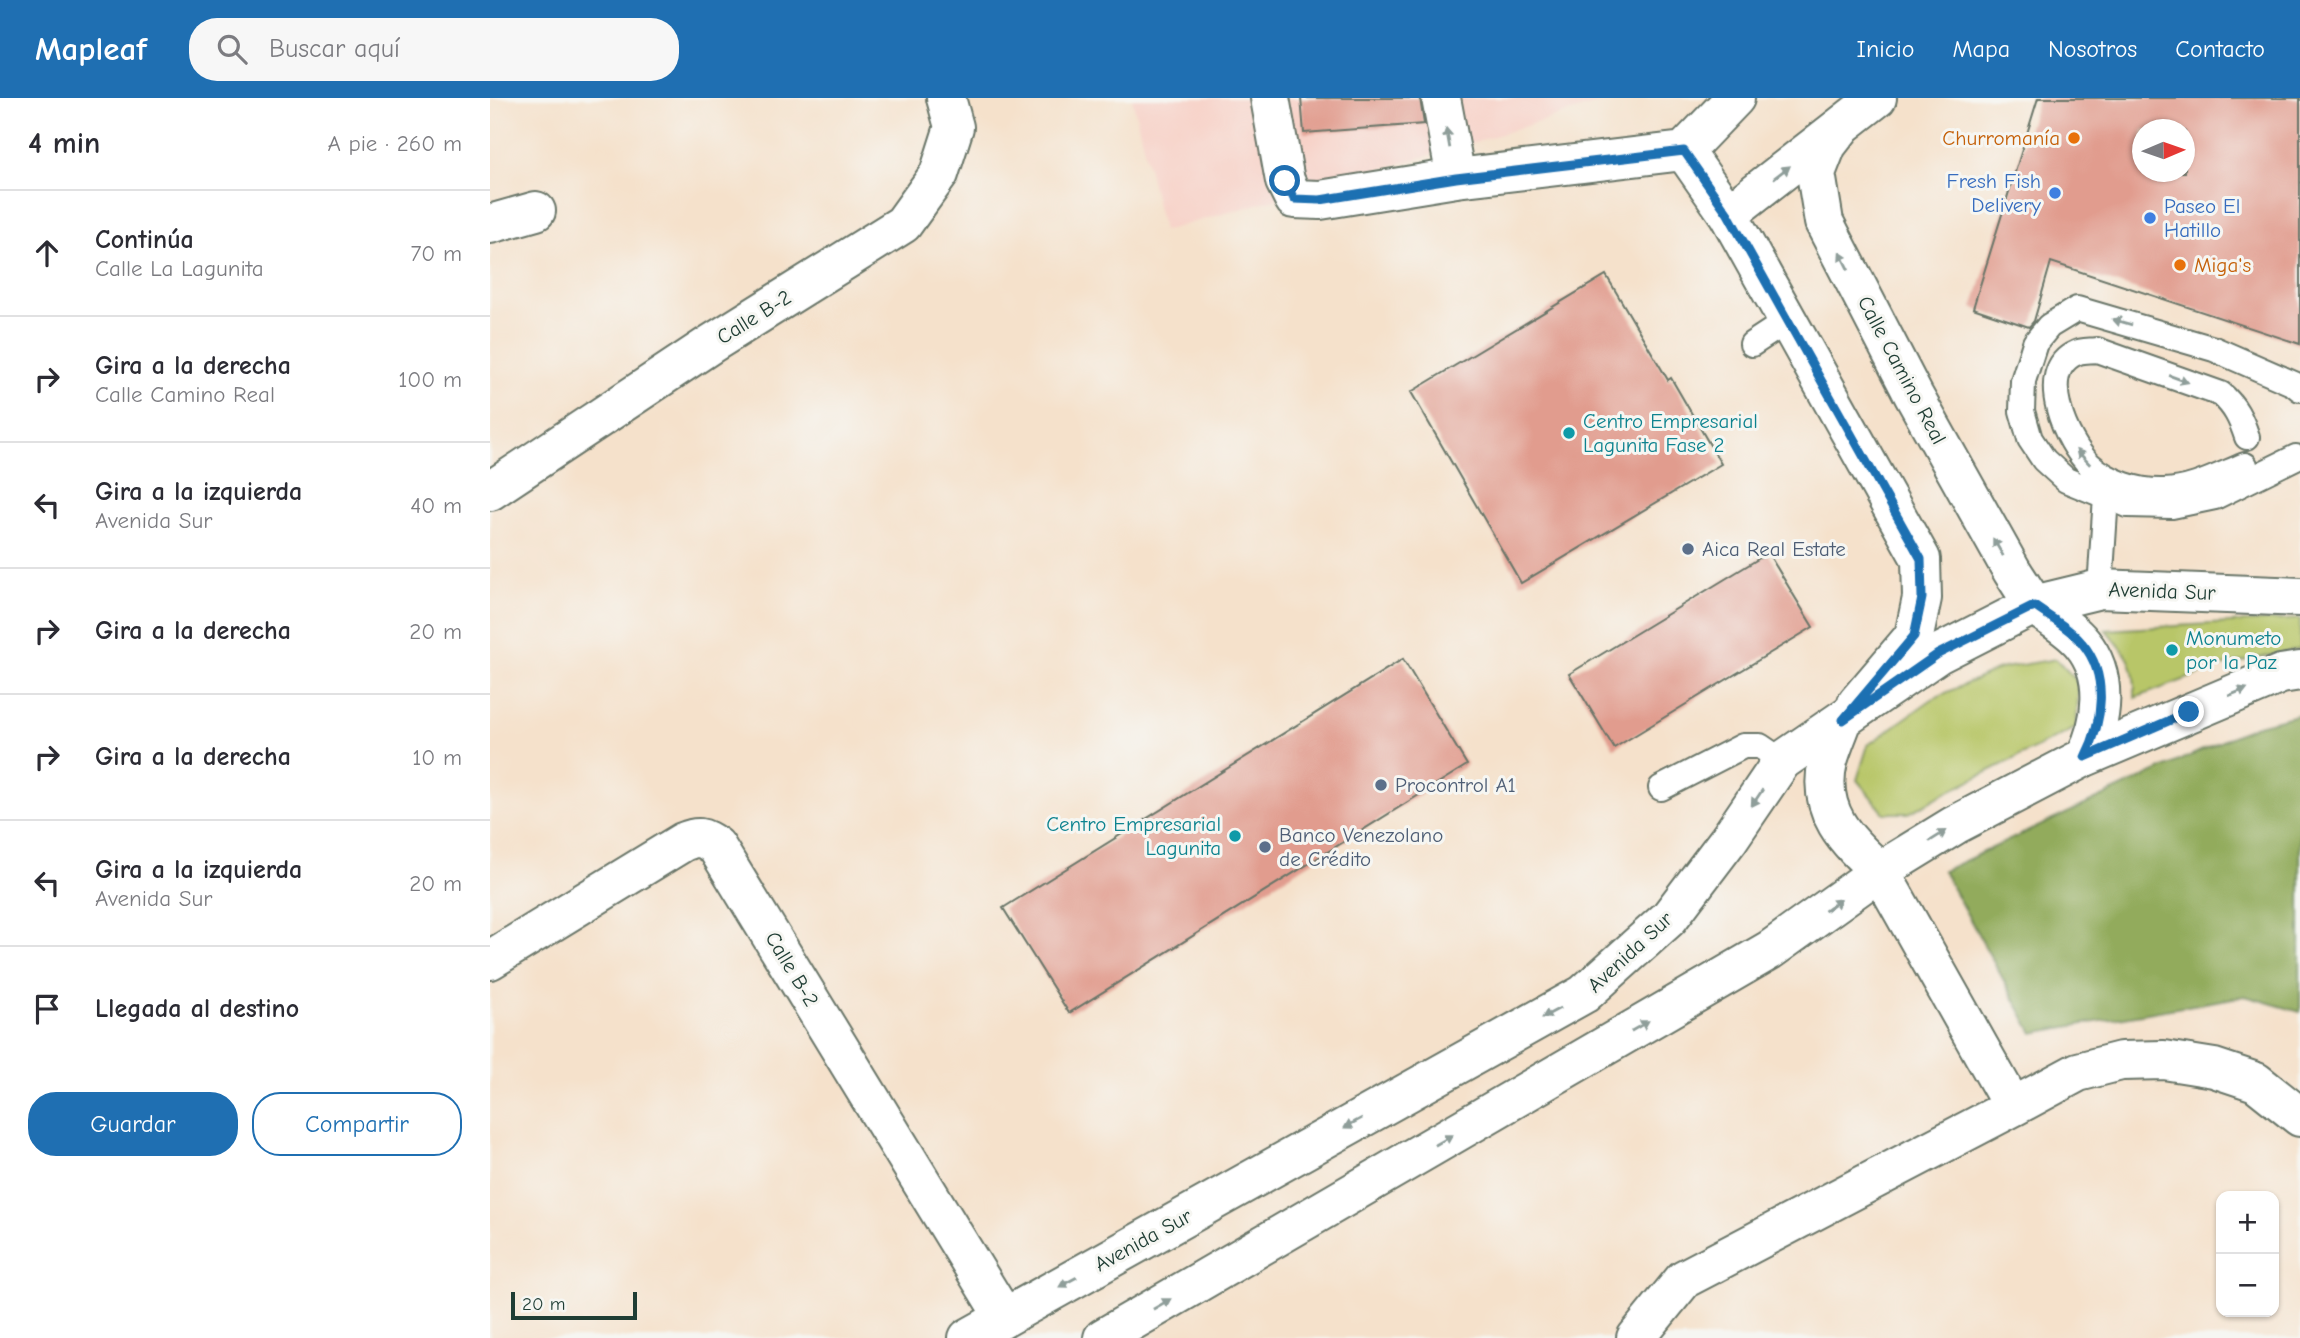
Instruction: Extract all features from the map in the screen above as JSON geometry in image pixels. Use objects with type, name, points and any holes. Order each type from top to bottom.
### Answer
[{"type":"street","name":"Calle B-2","points":[[490,491],[711,344],[903,224],[939,174],[954,127],[946,98]]},
{"type":"street","points":[[1270,98],[1285,181],[1294,199],[1320,200],[1456,178],[1684,151],[1735,98]]},
{"type":"street","points":[[1441,98],[1456,178]]},
{"type":"street","name":"Calle Camino Real","points":[[1728,214],[1877,98]]},
{"type":"street","name":"Calle Camino Real","points":[[1841,127],[1827,145],[1816,173],[1824,222],[1921,408],[2034,606]]},
{"type":"street","points":[[1684,151],[1728,214],[1921,559],[1922,598],[1914,636],[1843,720],[1828,762],[1825,788],[1830,812],[1842,835],[1880,872],[2013,1107]]},
{"type":"street","points":[[490,224],[536,211]]},
{"type":"street","name":"Avenida Sur","points":[[968,1338],[1584,995],[1669,918],[1729,839],[1783,761],[1938,654],[2034,606],[2101,589],[2300,597]]},
{"type":"street","points":[[2034,606],[2081,642],[2098,674],[2101,696],[2099,718],[2095,739],[2085,757]]},
{"type":"street","points":[[1103,1338],[1770,950],[1880,872],[1955,825],[2085,757],[2281,674],[2300,671]]},
{"type":"street","name":"Calle B-2","points":[[490,960],[683,842],[697,837],[705,838],[716,846],[1004,1317]]},
{"type":"street","points":[[1636,1338],[1684,1279],[2078,1072],[2121,1061],[2164,1060],[2214,1068],[2256,1082],[2300,1117]]},
{"type":"lane","points":[[2247,437],[2233,404],[2221,394],[2097,349],[2076,353],[2062,365],[2057,378],[2059,412],[2076,450],[2091,466],[2109,478],[2133,487],[2162,491],[2191,488],[2288,453],[2215,497],[2172,506],[2128,505],[2066,480],[2044,460],[2030,439],[2022,411],[2023,381],[2035,343],[2049,326],[2077,309],[2214,349],[2300,388]]},
{"type":"lane","points":[[1752,344],[1787,321]]},
{"type":"lane","points":[[2221,394],[2255,368]]},
{"type":"lane","points":[[2101,589],[2106,496]]},
{"type":"lane","points":[[1661,788],[1743,746],[1760,746],[1783,761]]},
{"type":"shaded area","points":[[1132,98],[1616,98],[1462,146],[1163,231]]},
{"type":"green space","points":[[2300,619],[2300,649],[2221,666],[2135,698],[2134,676],[2129,660],[2106,630]]},
{"type":"green space","points":[[2056,659],[2079,683],[2076,728],[1909,813],[1884,813],[1857,780],[1868,745],[1932,699],[1999,669]]},
{"type":"green space","points":[[2300,714],[2300,1012],[2245,996],[2033,1033],[1943,871],[2254,726]]},
{"type":"building","points":[[1301,98],[1420,98],[1424,124],[1304,133]]},
{"type":"building","name":"Paseo El Hatillo","points":[[2038,98],[2300,98],[2300,344],[2051,262],[2034,321],[2029,327],[1973,308]]},
{"type":"building","name":"Centro Empresarial Lagunita Fase 2","points":[[1606,275],[1721,464],[1521,583],[1411,392]]},
{"type":"building","points":[[1768,553],[1813,627],[1614,748],[1569,674]]},
{"type":"building","name":"Centro Empresarial Lagunita","points":[[1403,659],[1467,765],[1069,1013],[1003,908]]},
{"type":"place","name":"Churromanía","points":[[2074,138]]},
{"type":"place","name":"Fresh Fish Delivery","points":[[2055,193]]},
{"type":"place","name":"Paseo El Hatillo","points":[[2150,218]]},
{"type":"place","name":"Miga's","points":[[2180,265]]},
{"type":"place","name":"Centro Empresarial Lagunita Fase 2","points":[[1569,433]]},
{"type":"place","name":"Aica Real Estate","points":[[1688,549]]},
{"type":"place","name":"Monumeto por la Paz","points":[[2172,650]]},
{"type":"place","name":"Procontrol A1","points":[[1381,785]]},
{"type":"place","name":"Centro Empresarial Lagunita","points":[[1235,836]]},
{"type":"place","name":"Banco Venezolano de Crédito","points":[[1265,847]]},
{"type":"route","points":[[1285,181],[1294,199],[1320,200],[1456,178],[1684,151],[1728,214],[1921,559],[1922,598],[1914,636],[1843,720],[1938,654],[2034,606],[2081,642],[2098,674],[2101,696],[2099,718],[2095,739],[2085,757],[2189,712]]}]
